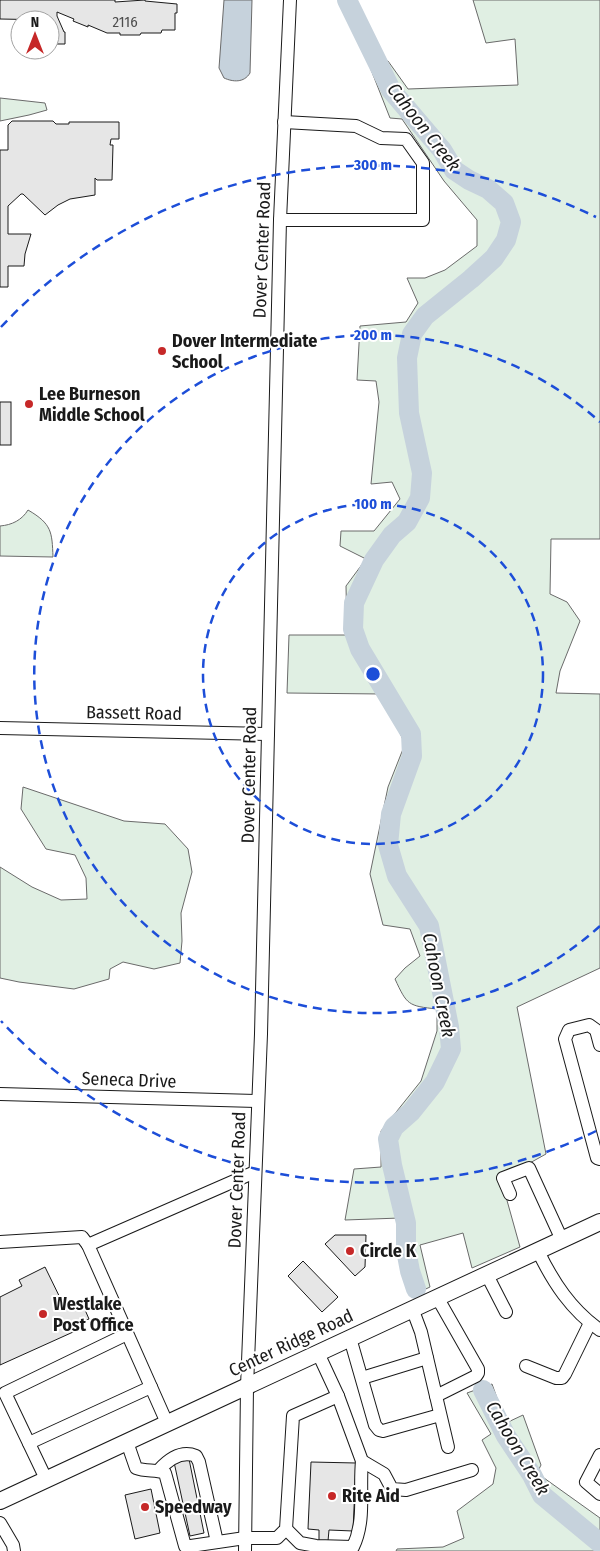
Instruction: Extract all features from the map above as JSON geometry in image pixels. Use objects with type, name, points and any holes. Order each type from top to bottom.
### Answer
[{"type":"main road","name":"Center Ridge Road","points":[[0,1501],[600,1222]]},
{"type":"street","name":"Dover Center Road","points":[[245,1545],[247,1387],[261,1034],[280,220],[290,0]]},
{"type":"street","points":[[280,220],[423,220],[423,163],[406,139],[381,138],[356,126],[284,122]]},
{"type":"street","name":"Bassett Road","points":[[0,728],[268,734]]},
{"type":"street","points":[[600,1045],[596,1030],[589,1025],[569,1030],[565,1039],[598,1158],[600,1158]]},
{"type":"street","name":"Seneca Drive","points":[[0,1094],[257,1101]]},
{"type":"street","points":[[510,1194],[503,1178],[529,1168],[562,1240]]},
{"type":"street","points":[[88,1245],[255,1172]]},
{"type":"street","points":[[0,1242],[82,1238],[88,1245],[167,1424]]},
{"type":"street","points":[[526,1366],[556,1378],[562,1378],[595,1326],[581,1316],[563,1293],[538,1251]]},
{"type":"street","points":[[487,1275],[506,1312]]},
{"type":"street","points":[[436,1396],[476,1376],[478,1373],[478,1369],[437,1297]]},
{"type":"street","points":[[412,1308],[427,1358],[448,1447]]},
{"type":"street","points":[[46,1479],[3,1392],[128,1334]]},
{"type":"street","points":[[350,1338],[375,1425],[379,1430],[383,1431],[440,1415]]},
{"type":"street","points":[[286,1529],[300,1543],[316,1546],[353,1547],[361,1526],[362,1461],[338,1396],[318,1353]]},
{"type":"street","points":[[362,1378],[427,1358]]},
{"type":"street","points":[[29,1443],[151,1388]]},
{"type":"street","points":[[127,1442],[136,1468],[143,1471],[159,1470],[165,1473],[185,1546],[217,1542],[245,1545],[277,1538],[286,1529],[293,1416],[338,1396]]},
{"type":"street","points":[[159,1470],[174,1456],[190,1454],[196,1456],[217,1542]]},
{"type":"street","points":[[600,1456],[586,1482],[600,1494]]},
{"type":"street","points":[[362,1461],[384,1474],[392,1489],[406,1490],[472,1470]]},
{"type":"street","points":[[0,1523],[4,1541],[13,1545],[14,1551]]},
{"type":"green space","points":[[473,0],[600,0],[600,539],[551,539],[550,594],[567,602],[580,621],[560,671],[556,693],[600,694],[600,968],[517,1007],[546,1154],[501,1179],[520,1247],[472,1268],[463,1233],[420,1245],[430,1287],[413,1295],[400,1218],[345,1220],[354,1169],[381,1167],[381,1131],[421,1081],[437,1031],[437,1009],[420,1007],[410,1003],[395,979],[420,956],[410,929],[383,925],[370,874],[388,787],[405,744],[382,694],[287,693],[289,635],[347,635],[346,586],[366,559],[340,546],[341,531],[374,531],[400,499],[392,482],[371,484],[379,402],[376,381],[357,380],[360,326],[406,322],[418,303],[407,278],[425,278],[445,270],[477,246],[477,220],[444,181],[402,119],[390,118],[368,62],[388,61],[408,89],[518,85],[515,39],[486,43]]},
{"type":"green space","points":[[0,98],[45,103],[47,110],[0,121]]},
{"type":"green space","points":[[28,510],[42,520],[49,529],[53,557],[0,556],[0,526],[23,517]]},
{"type":"green space","points":[[23,787],[124,821],[165,824],[188,849],[192,872],[181,913],[182,941],[180,963],[154,969],[123,962],[110,969],[109,979],[74,989],[0,978],[0,867],[32,887],[61,900],[87,899],[86,878],[75,855],[46,849],[21,809]]},
{"type":"green space","points":[[492,1384],[506,1423],[523,1415],[541,1465],[537,1473],[600,1518],[600,1551],[396,1551],[397,1549],[443,1547],[464,1538],[457,1511],[493,1484],[496,1468],[482,1440],[491,1434],[467,1393]]},
{"type":"shaded area","points":[[224,0],[252,0],[250,73],[245,79],[238,81],[224,78],[219,68]]},
{"type":"building","points":[[0,0],[115,0],[115,2],[145,0],[177,4],[175,30],[162,30],[161,33],[141,33],[140,35],[107,33],[73,21],[74,19],[60,13],[60,10],[10,10],[10,19],[0,19]]},
{"type":"building","points":[[60,23],[65,32],[65,44],[60,44]]},
{"type":"building","points":[[12,121],[53,121],[56,124],[69,124],[69,122],[119,122],[119,139],[111,139],[110,145],[113,145],[112,180],[97,180],[95,178],[95,195],[70,199],[45,215],[23,194],[8,206],[8,234],[31,234],[25,254],[24,266],[8,266],[8,287],[0,287],[0,150],[8,150],[8,125]]},
{"type":"building","points":[[0,402],[11,402],[11,445],[0,445]]},
{"type":"building","points":[[335,1235],[366,1235],[365,1267],[355,1276],[325,1244]]},
{"type":"building","points":[[303,1261],[338,1297],[322,1312],[288,1276]]},
{"type":"building","name":"Westlake Post Office","points":[[45,1267],[66,1310],[82,1303],[89,1319],[80,1322],[82,1328],[0,1365],[0,1297],[22,1286],[19,1280]]},
{"type":"building","points":[[189,1459],[204,1533],[190,1536],[174,1462]]},
{"type":"building","name":"Rite Aid","points":[[311,1462],[356,1463],[353,1531],[329,1530],[328,1541],[319,1541],[319,1530],[308,1529]]},
{"type":"building","points":[[151,1489],[160,1533],[135,1539],[125,1495]]},
{"type":"waterway","name":"Cahoon Creek","points":[[347,0],[391,90],[442,150],[454,170],[488,189],[504,203],[511,222],[506,240],[494,258],[425,316],[412,334],[407,358],[409,413],[422,473],[420,498],[407,522],[392,535],[374,560],[354,603],[353,629],[360,649],[411,734],[412,756],[391,814],[388,845],[397,876],[429,926],[449,1027],[451,1049],[435,1082],[411,1112],[394,1127],[388,1139],[392,1165],[406,1223],[406,1250],[416,1289]]},
{"type":"waterway","name":"Cahoon Creek","points":[[483,1390],[506,1436],[532,1475],[542,1495],[600,1543]]},
{"type":"place","name":"Dover Intermediate School","points":[[162,351]]},
{"type":"place","name":"Lee Burneson Middle School","points":[[29,404]]},
{"type":"place","name":"Circle K","points":[[350,1251]]},
{"type":"place","name":"Westlake Post Office","points":[[43,1314]]},
{"type":"place","name":"Rite Aid","points":[[332,1496]]},
{"type":"place","name":"Speedway","points":[[145,1507]]}]
